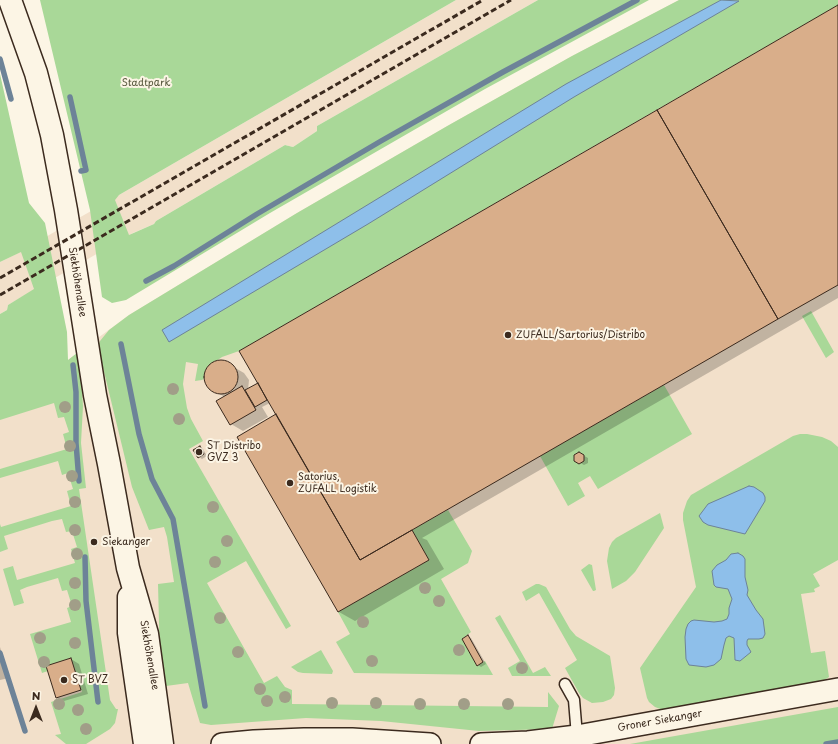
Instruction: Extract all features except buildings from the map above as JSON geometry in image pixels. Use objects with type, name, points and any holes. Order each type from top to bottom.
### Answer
[{"type":"main road","name":"Siekhöhenallee","points":[[10,0],[36,73],[52,135],[66,210],[95,395],[110,464],[128,568],[147,634],[162,744]]},
{"type":"main road","name":"Siekhöhenallee","points":[[128,568],[129,633],[145,744]]},
{"type":"street","name":"Groner Siekanger","points":[[481,744],[528,742],[577,736],[838,688]]},
{"type":"street","points":[[222,744],[304,739],[352,739],[430,744]]},
{"type":"lane","points":[[565,684],[574,700],[577,736]]},
{"type":"shaded area","points":[[456,0],[538,0],[317,126],[317,131],[293,147],[285,145],[156,221],[154,224],[133,233],[8,305],[7,310],[0,314],[0,262]]},
{"type":"shaded area","points":[[679,0],[838,0],[838,720],[701,744],[0,744],[0,396],[68,360],[129,315],[297,213],[572,56]]},
{"type":"green space","name":"Stadtpark","points":[[40,0],[456,0],[119,195],[115,200],[129,235],[154,224],[156,221],[285,145],[293,147],[317,131],[317,126],[538,0],[649,0],[485,89],[270,213],[126,300],[112,303],[102,297],[90,210]]},
{"type":"green space","points":[[679,0],[838,0],[838,5],[239,351],[222,357],[209,366],[205,378],[202,380],[195,381],[198,364],[186,362],[183,384],[187,408],[203,441],[189,449],[291,626],[286,629],[246,561],[207,583],[264,683],[277,676],[285,687],[292,690],[292,704],[548,707],[548,692],[559,706],[552,729],[479,731],[381,721],[306,718],[211,725],[200,723],[188,683],[166,686],[160,662],[158,584],[174,582],[167,537],[164,527],[149,530],[132,487],[98,347],[100,341],[109,330],[129,315],[297,213],[572,56]]},
{"type":"green space","points":[[0,74],[29,203],[45,223],[67,332],[68,360],[77,353],[81,379],[83,406],[81,443],[86,488],[79,489],[110,700],[116,709],[118,709],[115,723],[110,729],[86,744],[66,744],[55,735],[61,734],[51,702],[82,692],[71,658],[46,666],[48,671],[42,673],[30,634],[71,622],[67,608],[72,606],[67,590],[62,591],[58,578],[27,587],[20,590],[24,603],[14,606],[3,569],[13,566],[17,580],[75,563],[71,549],[77,547],[72,531],[66,532],[62,519],[52,521],[4,536],[8,549],[0,552],[0,524],[1,527],[71,506],[67,491],[73,489],[68,473],[62,475],[58,461],[0,478],[0,469],[67,449],[63,434],[69,432],[64,417],[58,418],[54,403],[0,420],[0,314],[7,310],[8,305],[34,289],[21,252],[0,262]]},
{"type":"green space","points":[[811,311],[834,352],[826,358],[802,316]]},
{"type":"green space","points":[[664,385],[692,434],[598,489],[590,476],[578,483],[585,496],[568,506],[540,456]]},
{"type":"green space","points":[[800,434],[822,437],[831,441],[838,447],[838,560],[813,574],[820,586],[814,589],[815,592],[801,594],[811,653],[825,651],[829,677],[823,681],[663,710],[655,707],[647,698],[640,668],[696,587],[683,520],[683,513],[687,501],[691,495],[793,436]]},
{"type":"green space","points":[[448,510],[472,551],[468,563],[441,579],[471,632],[462,639],[477,666],[485,661],[493,675],[354,673],[336,642],[350,634],[338,612],[429,560],[412,530]]},
{"type":"green space","points":[[660,513],[664,528],[635,572],[626,581],[612,589],[607,561],[609,548],[612,542],[616,538]]},
{"type":"green space","points":[[589,564],[592,565],[596,590],[594,591],[581,570]]},
{"type":"green space","points":[[536,584],[546,587],[570,629],[576,636],[610,656],[615,688],[614,695],[611,699],[603,702],[592,703],[583,698],[579,693],[565,668],[577,660],[539,593],[526,601],[522,592]]},
{"type":"green space","points":[[500,615],[533,673],[545,667],[551,676],[512,676],[508,668],[520,661],[495,618]]},
{"type":"green space","points":[[321,650],[333,671],[332,674],[303,673],[298,672],[291,667]]},
{"type":"green space","points":[[838,707],[838,744],[630,744]]},
{"type":"water","points":[[721,0],[739,1],[574,97],[368,224],[169,342],[162,330],[566,84]]},
{"type":"water","points":[[749,486],[754,487],[763,493],[765,501],[745,534],[708,525],[703,522],[699,516],[708,504]]},
{"type":"water","points":[[738,553],[745,559],[745,577],[748,590],[747,595],[763,619],[765,634],[763,638],[748,639],[747,645],[751,652],[740,661],[735,660],[734,638],[729,636],[726,638],[721,659],[714,665],[706,667],[689,665],[686,659],[685,637],[688,624],[694,620],[714,622],[727,619],[732,599],[728,589],[716,587],[714,585],[712,571],[731,554]]},
{"type":"waterway","points":[[146,281],[174,266],[257,214],[381,141],[503,72],[637,0]]},
{"type":"waterway","points":[[0,59],[11,99]]},
{"type":"waterway","points":[[70,97],[86,170],[81,171]]},
{"type":"waterway","points":[[121,344],[139,434],[152,479],[173,519],[205,706]]},
{"type":"waterway","points":[[73,365],[76,392],[76,443],[79,481]]},
{"type":"waterway","points":[[85,557],[86,601],[98,702]]},
{"type":"waterway","points":[[0,653],[25,731]]},
{"type":"waterway","points":[[826,744],[838,742]]},
{"type":"railway","points":[[0,278],[483,0]]},
{"type":"railway","points":[[0,295],[511,0]]},
{"type":"place","name":"ZUFALL/Sartorius/Distribo","points":[[508,335]]},
{"type":"place","name":"ST Distribo GVZ 3","points":[[199,452]]},
{"type":"place","name":"Satorius, ZUFALL Logistik","points":[[290,483]]},
{"type":"place","name":"Siekanger","points":[[94,542]]},
{"type":"place","name":"ST BVZ","points":[[64,680]]}]
